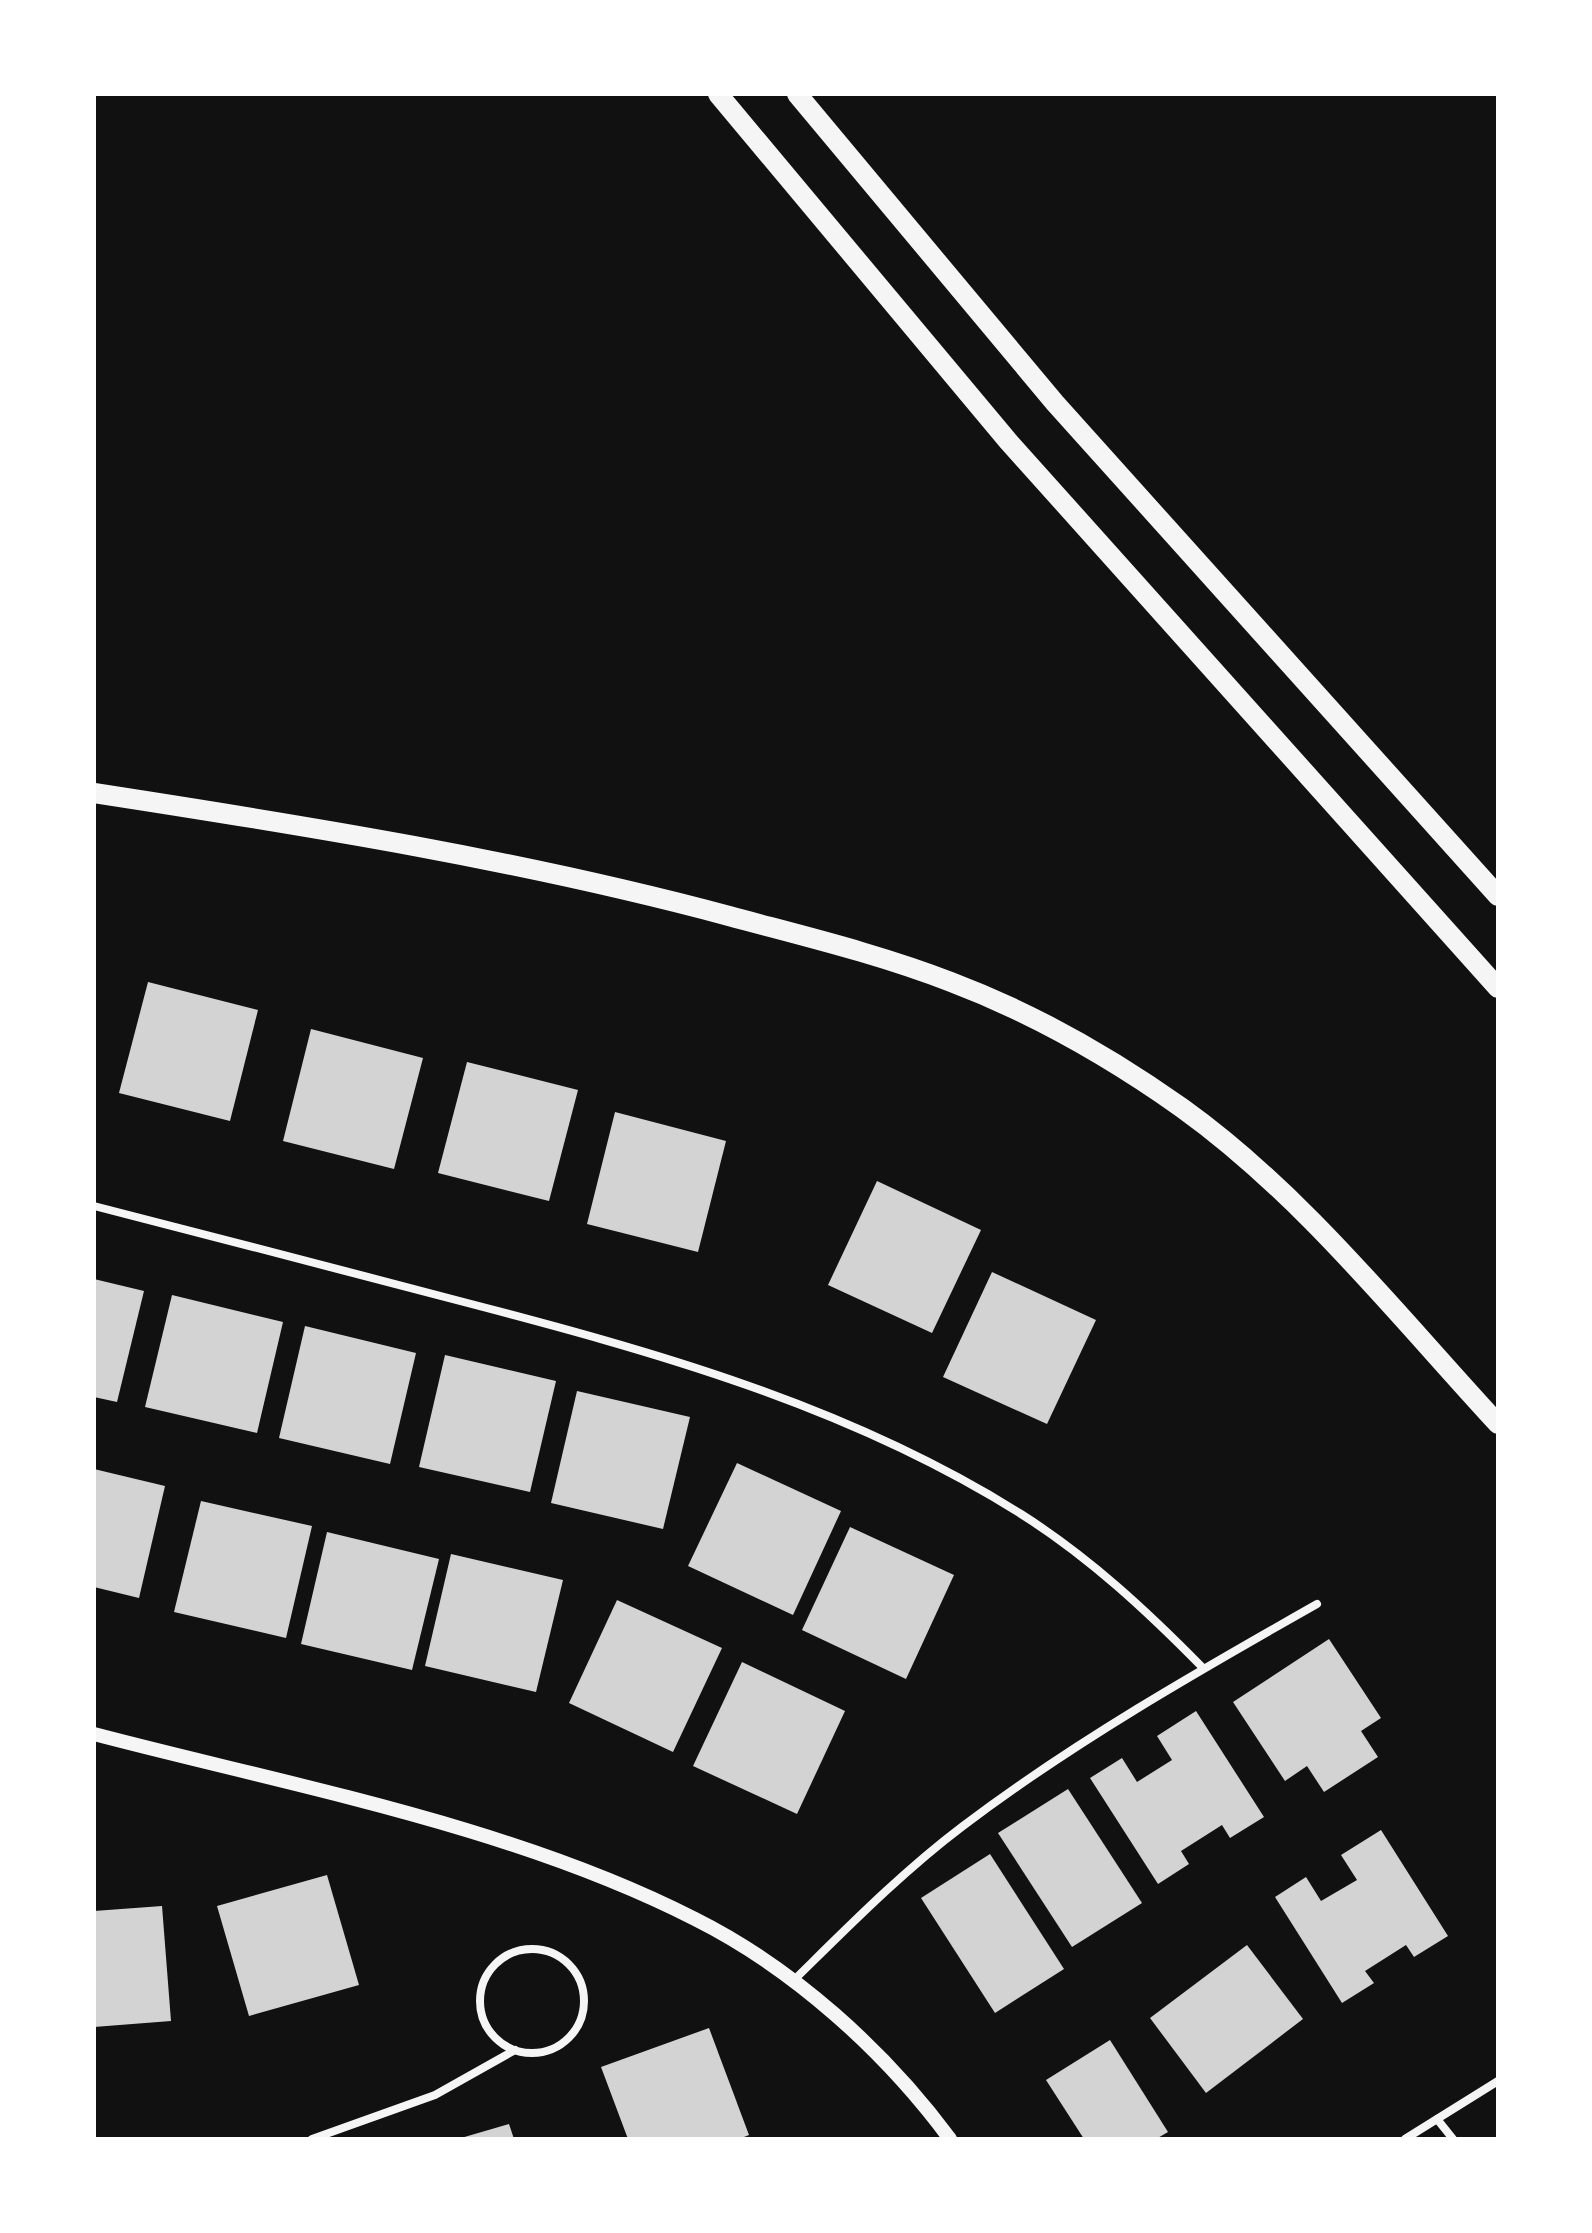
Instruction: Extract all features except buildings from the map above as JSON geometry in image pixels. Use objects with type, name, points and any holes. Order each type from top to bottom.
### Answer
[{"type":"main road","points":[[718,94],[1008,441],[1498,988]]},
{"type":"main road","points":[[797,94],[1055,403],[1498,896]]},
{"type":"main road","points":[[94,793],[350,833],[508,863],[651,896],[887,960],[1013,1008],[1132,1074],[1236,1152],[1320,1232],[1498,1424]]},
{"type":"street","points":[[94,1206],[633,1346],[779,1394],[903,1449],[1022,1515],[1135,1599],[1203,1668]]},
{"type":"street","points":[[793,1981],[875,1900],[963,1826],[1203,1668],[1317,1604]]},
{"type":"street","points":[[94,1734],[461,1829],[582,1867],[697,1920],[793,1981],[871,2050],[950,2139]]},
{"type":"street","points":[[312,2139],[435,2095],[515,2050],[532,2053],[564,2042],[583,2014],[584,1997],[580,1980],[556,1955],[523,1950],[500,1961],[484,1980],[480,1997],[481,2014],[488,2030],[515,2050]]},
{"type":"street","points":[[1405,2139],[1498,2081]]},
{"type":"street","points":[[1437,2119],[1453,2139]]}]
